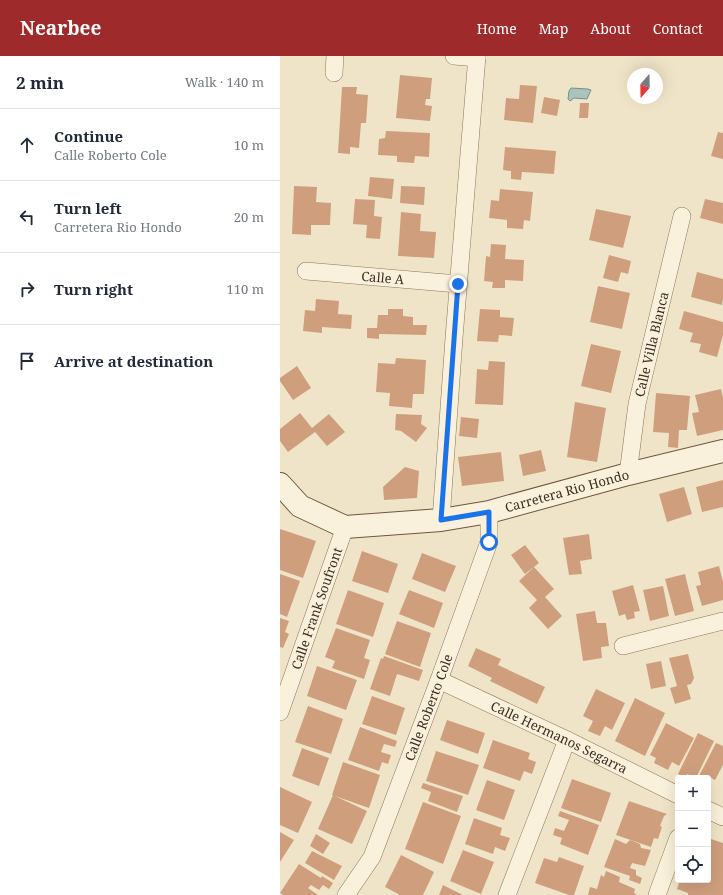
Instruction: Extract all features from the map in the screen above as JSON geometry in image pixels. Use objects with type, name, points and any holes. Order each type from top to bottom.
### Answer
[{"type":"street","points":[[334,73],[335,56]]},
{"type":"street","points":[[441,520],[458,284],[477,57],[454,56]]},
{"type":"street","name":"Calle Villa Blanca","points":[[628,474],[637,404],[682,216]]},
{"type":"street","name":"Calle A","points":[[306,271],[458,284]]},
{"type":"street","name":"Carretera Rio Hondo","points":[[280,484],[300,506],[345,527],[441,520],[489,512],[628,474],[723,451]]},
{"type":"street","name":"Calle Roberto Cole","points":[[346,895],[372,857],[440,680],[489,542],[489,512]]},
{"type":"street","name":"Calle Frank Soufront","points":[[280,712],[345,527]]},
{"type":"street","points":[[623,646],[723,621]]},
{"type":"street","name":"Calle Hermanos Segarra","points":[[440,680],[567,740],[675,794]]},
{"type":"street","points":[[507,895],[567,740]]},
{"type":"street","points":[[710,811],[723,817]]},
{"type":"street","points":[[657,895],[675,846]]},
{"type":"water","points":[[571,88],[591,90],[587,99],[574,98],[570,101],[568,99]]},
{"type":"building","points":[[400,75],[432,78],[430,99],[426,99],[425,105],[432,106],[430,121],[396,118]]},
{"type":"building","points":[[520,85],[537,86],[533,123],[504,120],[506,98],[519,99]]},
{"type":"building","points":[[342,87],[357,87],[356,94],[368,95],[366,123],[361,123],[359,148],[350,147],[350,154],[338,153]]},
{"type":"building","points":[[544,97],[560,100],[557,116],[541,113]]},
{"type":"building","points":[[580,103],[589,103],[588,118],[579,118]]},
{"type":"building","points":[[386,131],[430,133],[429,157],[415,156],[414,163],[397,162],[397,156],[378,155],[379,139],[385,138]]},
{"type":"building","points":[[718,132],[723,133],[723,159],[711,156]]},
{"type":"building","points":[[505,147],[556,151],[554,174],[522,172],[521,180],[511,179],[511,171],[503,170]]},
{"type":"building","points":[[370,177],[394,179],[392,199],[368,196]]},
{"type":"building","points":[[294,186],[317,187],[316,202],[331,203],[330,225],[311,225],[311,235],[292,234]]},
{"type":"building","points":[[401,186],[425,187],[424,205],[400,203]]},
{"type":"building","points":[[500,189],[533,192],[530,221],[524,220],[523,229],[507,228],[507,220],[489,218],[491,200],[499,201]]},
{"type":"building","points":[[355,199],[375,200],[374,216],[382,217],[380,239],[366,238],[367,225],[353,224]]},
{"type":"building","points":[[705,199],[723,203],[723,224],[700,218]]},
{"type":"building","points":[[596,209],[631,216],[623,248],[589,240]]},
{"type":"building","points":[[401,212],[421,214],[420,231],[436,232],[434,258],[398,256]]},
{"type":"building","points":[[491,244],[506,245],[505,259],[524,260],[523,281],[505,280],[505,288],[492,288],[493,282],[484,281],[486,256],[490,257]]},
{"type":"building","points":[[609,255],[631,261],[628,274],[621,272],[618,282],[603,278]]},
{"type":"building","points":[[697,272],[723,279],[722,305],[691,297]]},
{"type":"building","points":[[598,286],[630,293],[622,329],[590,322]]},
{"type":"building","points":[[316,299],[339,301],[338,314],[352,315],[351,329],[322,327],[322,333],[303,331],[305,310],[315,311]]},
{"type":"building","points":[[388,309],[403,309],[403,316],[413,317],[413,325],[427,325],[426,335],[379,334],[379,339],[367,338],[367,328],[377,328],[378,315],[388,315]]},
{"type":"building","points":[[480,309],[500,310],[500,317],[514,318],[512,336],[499,335],[498,342],[477,341]]},
{"type":"building","points":[[684,311],[723,322],[723,335],[717,357],[699,352],[701,344],[690,342],[693,333],[679,329]]},
{"type":"building","points":[[591,344],[621,351],[611,393],[581,386]]},
{"type":"building","points":[[396,358],[426,360],[424,394],[413,394],[412,408],[389,406],[390,393],[376,392],[378,363],[395,364]]},
{"type":"building","points":[[489,361],[505,362],[503,405],[475,404],[477,369],[488,370]]},
{"type":"building","points":[[297,366],[311,388],[293,400],[280,381],[280,378]]},
{"type":"building","points":[[721,389],[723,398],[723,430],[697,436],[692,413],[699,412],[695,395]]},
{"type":"building","points":[[656,393],[690,396],[687,430],[679,430],[678,448],[668,447],[669,433],[653,432]]},
{"type":"building","points":[[575,402],[606,408],[597,462],[567,457]]},
{"type":"building","points":[[300,413],[312,428],[329,414],[345,432],[327,446],[315,432],[288,452],[280,441],[280,429]]},
{"type":"building","points":[[396,414],[422,415],[421,424],[427,428],[416,442],[401,431],[395,430]]},
{"type":"building","points":[[461,417],[479,419],[477,438],[459,436]]},
{"type":"building","points":[[541,450],[546,471],[523,476],[519,455]]},
{"type":"building","points":[[501,452],[504,481],[462,486],[458,457]]},
{"type":"building","points":[[405,467],[419,471],[417,498],[384,500],[383,487]]},
{"type":"building","points":[[723,480],[723,507],[702,512],[696,487]]},
{"type":"building","points":[[684,487],[692,514],[667,522],[659,494]]},
{"type":"building","points":[[280,529],[316,541],[303,578],[280,570]]},
{"type":"building","points":[[589,534],[592,559],[580,561],[582,574],[569,575],[563,538]]},
{"type":"building","points":[[525,545],[539,563],[525,574],[511,555]]},
{"type":"building","points":[[362,551],[398,564],[388,593],[352,581]]},
{"type":"building","points":[[422,553],[456,566],[445,592],[412,579]]},
{"type":"building","points":[[719,566],[723,582],[723,600],[702,606],[696,586],[701,585],[698,572]]},
{"type":"building","points":[[534,567],[554,589],[545,597],[562,616],[548,629],[529,608],[537,600],[519,581]]},
{"type":"building","points":[[280,574],[300,581],[287,617],[280,614]]},
{"type":"building","points":[[685,574],[694,611],[675,616],[665,579]]},
{"type":"building","points":[[633,585],[640,611],[634,612],[635,618],[627,620],[625,614],[619,616],[612,591]]},
{"type":"building","points":[[663,586],[669,616],[650,621],[643,590]]},
{"type":"building","points":[[348,590],[384,603],[373,637],[336,624]]},
{"type":"building","points":[[409,590],[443,603],[434,628],[399,614]]},
{"type":"building","points":[[595,611],[597,623],[606,623],[609,646],[601,647],[602,658],[583,661],[576,614]]},
{"type":"building","points":[[280,618],[289,621],[285,632],[289,634],[283,648],[280,647]]},
{"type":"building","points":[[397,621],[431,633],[420,667],[385,654]]},
{"type":"building","points":[[336,628],[370,640],[364,658],[370,660],[364,679],[332,668],[335,661],[325,657]]},
{"type":"building","points":[[476,648],[501,659],[498,665],[545,687],[537,704],[490,681],[492,678],[468,666]]},
{"type":"building","points":[[688,654],[694,678],[691,684],[687,685],[691,699],[675,704],[670,688],[677,686],[669,658]]},
{"type":"building","points":[[384,656],[423,670],[419,681],[397,674],[390,696],[370,689],[381,658],[383,659]]},
{"type":"building","points":[[661,661],[666,686],[651,689],[646,664]]},
{"type":"building","points":[[317,666],[357,680],[346,710],[307,696]]},
{"type":"building","points":[[596,689],[625,703],[612,730],[605,726],[600,736],[588,731],[593,721],[583,716]]},
{"type":"building","points":[[372,696],[405,708],[396,735],[362,724]]},
{"type":"building","points":[[635,698],[665,713],[645,756],[615,741]]},
{"type":"building","points":[[308,706],[343,719],[331,754],[295,742]]},
{"type":"building","points":[[447,720],[485,733],[478,754],[440,740]]},
{"type":"building","points":[[666,723],[694,738],[679,766],[672,762],[668,770],[654,763],[656,758],[650,755]]},
{"type":"building","points":[[360,727],[397,741],[395,747],[384,744],[381,752],[391,755],[388,764],[382,762],[379,771],[348,760]]},
{"type":"building","points":[[698,733],[714,741],[697,775],[678,774]]},
{"type":"building","points":[[493,740],[530,753],[528,759],[536,762],[532,774],[524,771],[520,781],[483,768]]},
{"type":"building","points":[[716,743],[723,746],[723,765],[715,780],[711,778],[711,775],[700,775]]},
{"type":"building","points":[[302,748],[329,758],[319,786],[292,776]]},
{"type":"building","points":[[436,751],[479,765],[468,795],[426,781]]},
{"type":"building","points":[[343,762],[380,775],[369,808],[335,796],[367,811],[352,844],[318,829],[333,795]]},
{"type":"building","points":[[572,779],[611,793],[601,822],[561,808]]},
{"type":"building","points":[[487,780],[515,790],[504,820],[476,810]]},
{"type":"building","points":[[423,783],[463,796],[457,812],[428,801],[431,792],[421,788]]},
{"type":"building","points":[[280,787],[312,802],[298,833],[280,825]]},
{"type":"building","points":[[629,801],[667,814],[664,816],[660,826],[662,827],[658,839],[654,838],[651,847],[616,835]]},
{"type":"building","points":[[423,802],[461,816],[443,864],[405,849]]},
{"type":"building","points":[[560,811],[599,825],[588,855],[560,844],[562,838],[553,835],[555,828],[564,831],[569,820],[558,816]]},
{"type":"building","points":[[474,818],[502,828],[500,835],[510,838],[505,851],[495,847],[493,854],[465,844]]},
{"type":"building","points":[[280,832],[294,840],[280,862]]},
{"type":"building","points":[[316,834],[330,843],[323,854],[310,846]]},
{"type":"building","points":[[615,839],[626,844],[630,840],[640,844],[641,848],[651,850],[645,866],[632,863],[630,868],[636,870],[636,875],[642,878],[640,884],[629,880],[630,876],[604,867]]},
{"type":"building","points":[[711,839],[723,843],[723,895],[688,895],[688,893],[677,889],[679,883],[711,883]]},
{"type":"building","points":[[463,850],[494,862],[481,894],[450,881]]},
{"type":"building","points":[[312,851],[342,866],[334,880],[305,863]]},
{"type":"building","points":[[401,855],[434,872],[423,895],[400,895],[385,887]]},
{"type":"building","points":[[559,857],[584,866],[574,895],[569,895],[535,883],[544,858],[557,862]]},
{"type":"building","points":[[299,864],[321,878],[322,876],[333,883],[329,889],[323,885],[319,890],[311,885],[308,888],[318,895],[283,895],[280,893]]},
{"type":"building","points":[[606,871],[620,877],[619,882],[635,889],[634,893],[637,895],[588,895],[590,887],[597,889],[601,875],[604,877]]},
{"type":"building","points":[[443,885],[463,895],[439,895]]},
{"type":"route","points":[[458,284],[441,520],[489,512],[489,542]]}]
